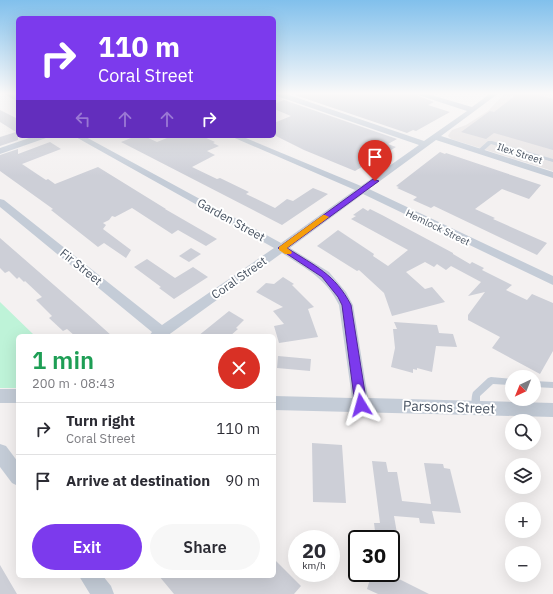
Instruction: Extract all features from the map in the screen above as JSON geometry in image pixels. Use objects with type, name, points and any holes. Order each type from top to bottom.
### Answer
[{"type":"street","points":[[357,121],[426,144]]},
{"type":"street","name":"Coral Street","points":[[159,334],[282,248],[458,121]]},
{"type":"street","name":"Ilex Street","points":[[435,137],[553,175]]},
{"type":"street","points":[[0,151],[36,138]]},
{"type":"street","name":"Garden Street","points":[[82,138],[282,248],[325,275],[338,290],[346,305],[361,405]]},
{"type":"street","name":"Hemlock Street","points":[[239,138],[363,190],[553,281]]},
{"type":"street","name":"Fir Street","points":[[0,202],[159,334]]},
{"type":"street","name":"Parsons Street","points":[[276,403],[553,410]]},
{"type":"street","points":[[0,452],[16,474]]},
{"type":"street","points":[[91,578],[103,594]]},
{"type":"lane","points":[[480,151],[490,142],[553,162]]},
{"type":"lane","points":[[476,408],[476,395],[491,380],[505,381]]},
{"type":"lane","points":[[541,384],[553,385]]},
{"type":"shaded area","points":[[473,121],[553,121],[553,171],[451,139],[448,136],[452,130]]},
{"type":"green space","points":[[0,302],[33,334],[16,334],[16,388],[0,388]]},
{"type":"building","points":[[0,121],[16,121],[16,132]]},
{"type":"building","points":[[280,121],[344,121],[397,139],[388,144],[396,147],[355,171],[304,150],[276,136],[276,122]]},
{"type":"building","points":[[371,121],[434,121],[416,131],[413,130],[407,133]]},
{"type":"building","points":[[477,121],[553,121],[553,150],[494,133],[486,139],[461,132]]},
{"type":"building","points":[[16,132],[16,138],[18,138],[18,140],[0,146],[0,137]]},
{"type":"building","points":[[131,138],[148,138],[157,142],[167,138],[206,138],[215,142],[213,143],[219,146],[207,151],[215,155],[192,167],[249,192],[246,194],[275,208],[287,199],[293,201],[313,188],[328,194],[282,225],[121,142]]},
{"type":"building","points":[[50,142],[61,149],[22,164],[46,180],[48,179],[55,184],[98,167],[165,209],[217,239],[206,246],[178,230],[172,234],[132,208],[115,217],[112,216],[109,220],[103,223],[106,225],[103,229],[131,250],[126,258],[104,243],[98,247],[51,210],[53,209],[0,171],[0,155],[18,149],[18,154]]},
{"type":"building","points":[[440,152],[541,185],[529,199],[502,189],[475,209],[495,218],[493,219],[547,243],[537,255],[434,206],[431,208],[413,200],[417,197],[397,188],[399,187],[396,186]]},
{"type":"building","points":[[363,208],[368,211],[370,209],[453,253],[470,264],[472,262],[484,268],[482,270],[512,285],[506,290],[527,300],[532,294],[553,303],[553,351],[541,372],[541,370],[533,370],[492,348],[500,337],[468,320],[468,315],[485,292],[468,296],[481,282],[451,266],[446,270],[437,264],[434,267],[425,262],[406,272],[425,289],[432,287],[445,302],[392,316],[384,293],[359,270],[357,271],[317,246],[338,230],[374,254],[373,256],[388,266],[408,250],[351,219],[356,216],[353,215]]},
{"type":"building","points":[[0,238],[110,334],[73,334],[67,329],[63,331],[49,318],[52,316],[36,300],[42,297],[25,281],[24,282],[19,277],[17,279],[9,271],[5,273],[0,268]]},
{"type":"building","points":[[191,248],[201,254],[189,262],[179,256]]},
{"type":"building","points":[[147,259],[175,278],[193,267],[208,277],[174,299],[159,288],[161,287],[134,267]]},
{"type":"building","points":[[283,277],[294,284],[292,285],[314,307],[308,309],[318,337],[279,343],[274,326],[284,324],[273,311],[283,307],[256,292],[266,283],[274,284]]},
{"type":"building","points":[[229,311],[244,320],[232,334],[200,334]]},
{"type":"building","points":[[394,322],[437,325],[439,333],[453,334],[457,347],[436,346],[432,372],[417,368],[417,370],[413,369],[413,373],[391,367],[395,348],[393,329],[397,329]]},
{"type":"building","points":[[278,356],[311,359],[310,371],[277,368]]},
{"type":"building","points":[[312,443],[342,445],[346,503],[313,502]]},
{"type":"building","points":[[372,461],[386,462],[388,472],[397,472],[402,501],[431,504],[424,463],[443,464],[444,468],[450,469],[461,513],[432,511],[435,524],[420,523],[419,518],[394,516],[396,530],[375,530],[374,523],[380,523]]},
{"type":"building","points":[[276,561],[288,573],[288,582],[297,582],[301,586],[294,594],[174,594],[161,578],[276,578]]},
{"type":"building","points":[[0,565],[17,594],[0,594]]},
{"type":"building","points":[[400,580],[429,594],[378,594],[367,589],[369,582],[400,582]]},
{"type":"slow traffic","points":[[288,252],[282,248],[325,217]]},
{"type":"route","points":[[361,405],[346,305],[341,295],[325,275],[282,248],[375,181]]}]
